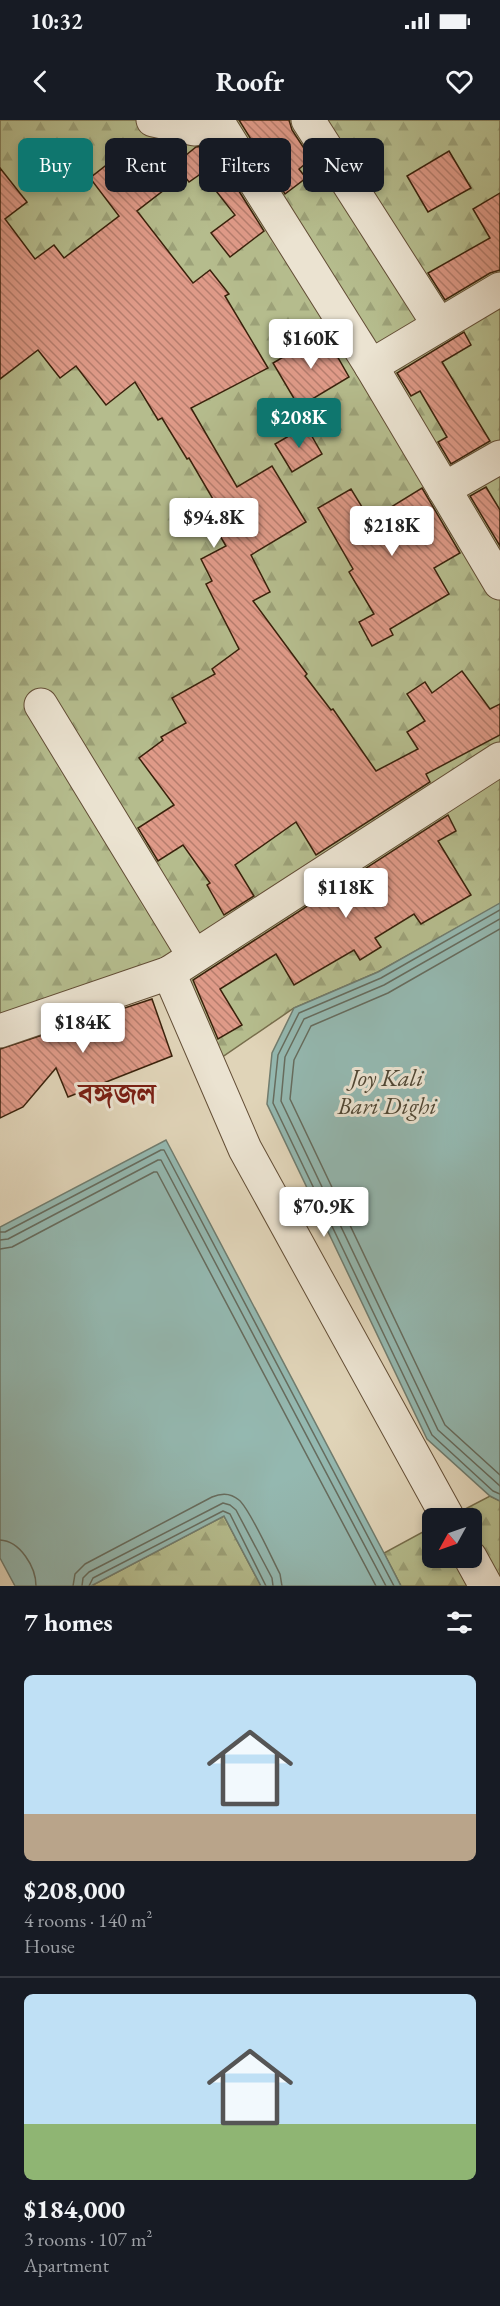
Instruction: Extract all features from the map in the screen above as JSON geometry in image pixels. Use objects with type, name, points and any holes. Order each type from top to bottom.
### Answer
[{"type":"street","points":[[153,120],[194,129],[219,124],[370,366],[500,584]]},
{"type":"street","points":[[308,120],[439,325]]},
{"type":"street","points":[[370,366],[500,289]]},
{"type":"street","points":[[444,489],[500,457]]},
{"type":"street","points":[[41,705],[181,965],[245,1149],[442,1508]]},
{"type":"street","points":[[0,1031],[181,965],[500,759]]},
{"type":"street","points":[[476,1568],[486,1586]]},
{"type":"green space","points":[[0,120],[500,120],[500,904],[378,972],[294,1008],[209,1066],[168,973],[0,1031]]},
{"type":"green space","points":[[490,1496],[500,1501],[500,1586],[401,1586],[384,1553],[422,1532],[422,1568],[482,1568],[482,1508],[467,1508]]},
{"type":"green space","points":[[224,1516],[261,1586],[91,1586]]},
{"type":"water","name":"Joy Kali Bari Dighi","points":[[500,903],[500,1501],[490,1496],[427,1439],[267,1104],[272,1053],[294,1008],[378,972]]},
{"type":"water","points":[[166,1140],[401,1586],[261,1586],[224,1516],[91,1586],[15,1586],[0,1558],[0,1227]]},
{"type":"building","points":[[239,120],[289,120],[292,130],[303,147],[303,166],[299,169],[303,174],[303,180],[291,189],[291,138],[250,138]]},
{"type":"building","points":[[199,147],[199,175],[189,182],[187,179],[187,154]]},
{"type":"building","points":[[449,151],[471,188],[428,212],[407,176]]},
{"type":"building","points":[[105,166],[105,192],[161,192],[137,211],[193,283],[210,270],[229,294],[225,296],[268,368],[191,408],[237,487],[272,466],[306,522],[251,555],[270,592],[253,601],[307,674],[305,676],[331,710],[333,709],[376,771],[418,749],[407,732],[425,721],[407,694],[425,682],[432,693],[462,671],[490,709],[500,704],[500,735],[426,774],[430,782],[316,855],[296,822],[235,865],[254,896],[224,915],[207,885],[210,883],[183,845],[158,861],[138,828],[174,805],[139,758],[163,740],[161,737],[186,723],[172,698],[215,674],[212,669],[239,649],[206,584],[212,581],[201,559],[226,546],[213,524],[224,518],[189,458],[187,459],[162,418],[158,420],[135,382],[106,405],[76,366],[60,378],[38,350],[0,379],[0,168],[27,202],[5,219],[35,259],[54,245],[64,258],[119,216],[93,182],[93,176]]},
{"type":"building","points":[[217,192],[240,192],[264,231],[230,257],[211,233],[235,215]]},
{"type":"building","points":[[500,193],[500,270],[490,273],[445,300],[428,273],[490,238],[473,209]]},
{"type":"building","points":[[464,332],[471,345],[442,362],[490,441],[451,464],[438,442],[447,437],[420,391],[411,396],[397,373]]},
{"type":"building","points":[[324,333],[349,377],[299,407],[273,363]]},
{"type":"building","points":[[306,426],[322,454],[292,472],[275,444]]},
{"type":"building","points":[[486,487],[500,510],[500,546],[470,496]]},
{"type":"building","points":[[422,488],[460,553],[434,568],[449,594],[390,629],[393,635],[372,646],[359,622],[374,614],[349,572],[353,569],[318,508],[351,489],[370,520]]},
{"type":"building","points":[[448,815],[456,831],[438,841],[471,895],[421,924],[414,914],[375,938],[381,947],[360,960],[354,950],[294,985],[276,954],[220,989],[242,1025],[218,1039],[193,980]]},
{"type":"building","points":[[152,999],[172,1056],[68,1097],[56,1068],[23,1107],[0,1118],[0,1049]]},
{"type":"district","name":"বঙ্গজল","points":[[117,1093]]}]
